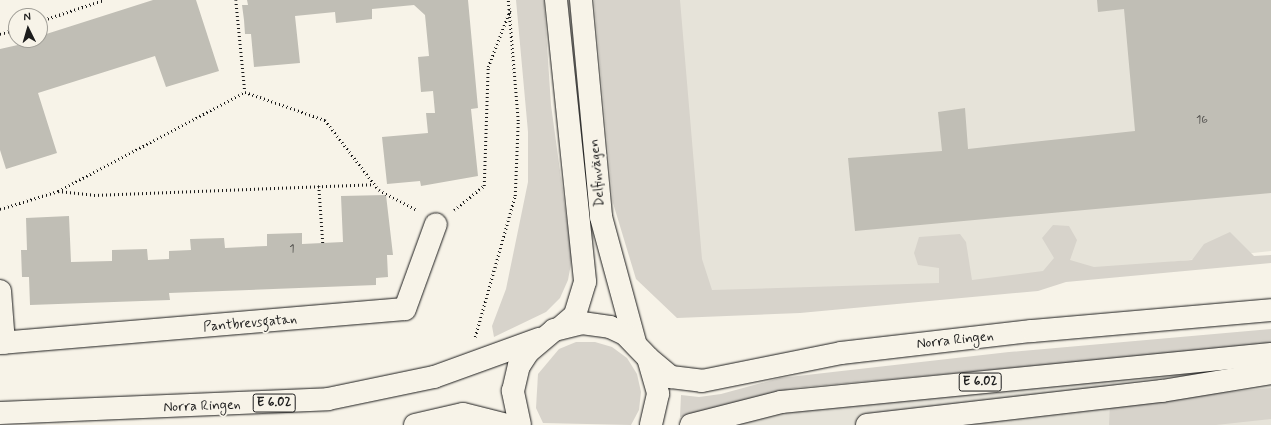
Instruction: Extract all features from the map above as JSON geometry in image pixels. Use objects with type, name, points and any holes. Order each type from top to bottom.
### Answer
[{"type":"main road","name":"Delfinvägen","points":[[556,0],[585,282],[575,315],[561,327]]},
{"type":"main road","name":"Delfinvägen","points":[[581,0],[601,217],[642,350]]},
{"type":"main road","name":"Pantbrevsgatan","points":[[0,291],[2,343],[405,309],[436,224]]},
{"type":"main road","name":"Norra Ringen","points":[[0,413],[328,399],[434,377],[539,340],[561,327],[594,323],[610,327],[642,350],[671,377],[709,380],[856,351],[1271,310]]},
{"type":"main road","name":"Norra Ringen","points":[[520,425],[514,406],[516,378],[528,352],[539,340]]},
{"type":"main road","points":[[642,350],[658,394],[651,425]]},
{"type":"main road","name":"E 6.02","points":[[691,425],[781,402],[1271,354]]},
{"type":"main road","points":[[867,425],[1162,391],[1271,373]]},
{"type":"main road","points":[[415,425],[463,414],[507,425]]},
{"type":"path","points":[[48,18],[104,0]]},
{"type":"path","points":[[236,0],[245,92]]},
{"type":"path","points":[[473,343],[515,196],[518,120],[508,0]]},
{"type":"path","points":[[0,209],[58,191],[245,92],[325,120],[375,184],[436,224],[484,186],[488,67],[510,10]]},
{"type":"path","points":[[58,191],[94,195],[375,184]]},
{"type":"path","points":[[319,186],[323,243]]},
{"type":"shaded area","points":[[516,0],[544,0],[551,105],[572,258],[568,280],[560,298],[546,312],[494,337],[492,326],[506,289],[528,182],[528,132]]},
{"type":"shaded area","points":[[594,0],[680,0],[702,259],[712,290],[939,283],[939,268],[918,265],[914,253],[919,237],[960,234],[966,242],[972,280],[1043,271],[1054,258],[1042,238],[1053,225],[1069,226],[1077,240],[1070,260],[1094,267],[1192,260],[1204,244],[1230,232],[1254,256],[1271,255],[1271,263],[1066,282],[1038,291],[800,313],[677,318],[636,279],[613,203]]},
{"type":"shaded area","points":[[634,0],[1271,0],[1271,251],[724,311],[656,251]]},
{"type":"shaded area","points":[[1271,329],[1271,344],[794,388],[680,417],[681,395],[699,397],[721,394],[780,378],[1009,352]]},
{"type":"shaded area","points":[[576,342],[595,342],[612,347],[627,358],[637,374],[641,392],[639,410],[631,425],[543,423],[536,408],[538,374],[559,349]]},
{"type":"shaded area","points":[[1271,354],[1271,425],[737,425],[749,407]]},
{"type":"shaded area","points":[[1271,388],[1271,419],[1216,425],[1109,425],[1110,403]]},
{"type":"building","points":[[153,0],[196,0],[219,71],[166,87],[155,56],[38,93],[57,153],[6,169],[0,150],[0,49],[8,47],[48,48],[48,33]]},
{"type":"building","points":[[247,0],[468,0],[478,108],[471,109],[478,176],[421,186],[420,181],[387,184],[382,137],[428,133],[426,113],[435,113],[433,91],[421,92],[418,57],[429,56],[425,15],[414,5],[372,9],[372,19],[336,23],[335,12],[295,16],[300,63],[254,67],[251,34],[245,34],[242,5],[248,5]]},
{"type":"building","points":[[1097,0],[1271,0],[1271,193],[855,231],[848,158],[942,151],[938,112],[965,108],[968,149],[1135,131],[1124,9],[1098,12]]},
{"type":"building","points":[[386,195],[393,255],[387,255],[388,277],[376,278],[376,285],[169,293],[170,300],[30,305],[29,277],[22,277],[21,250],[27,250],[26,218],[69,216],[71,262],[112,261],[112,250],[147,249],[148,260],[169,259],[169,251],[191,250],[190,239],[224,238],[225,248],[267,246],[267,234],[302,233],[302,244],[343,242],[341,196]]}]
